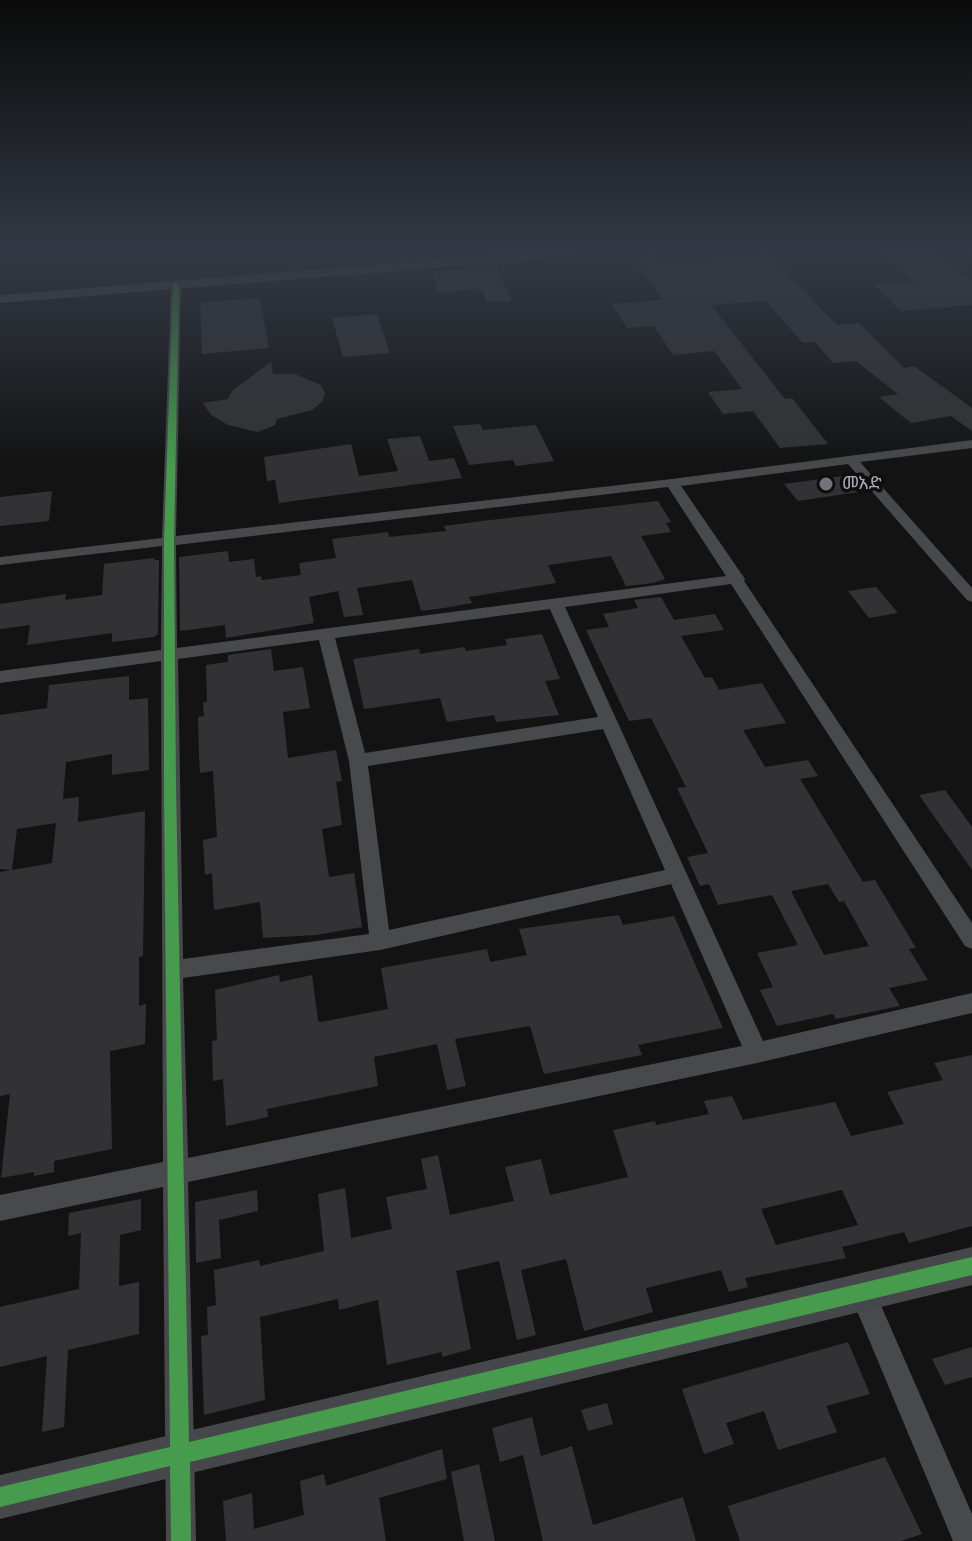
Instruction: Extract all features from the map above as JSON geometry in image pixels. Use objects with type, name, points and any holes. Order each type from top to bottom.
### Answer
[{"type":"main road","points":[[0,1497],[972,1266]]},
{"type":"street","points":[[175,325],[169,541],[174,1174],[181,1541]]},
{"type":"street","points":[[0,561],[672,483],[972,444]]},
{"type":"street","points":[[851,460],[972,597]]},
{"type":"street","points":[[672,483],[738,579],[972,940]]},
{"type":"street","points":[[0,677],[738,579]]},
{"type":"street","points":[[556,604],[757,1053]]},
{"type":"street","points":[[326,635],[358,761],[380,941]]},
{"type":"street","points":[[358,761],[608,722]]},
{"type":"street","points":[[172,970],[380,941],[677,875]]},
{"type":"street","points":[[0,1208],[757,1053],[972,1003]]},
{"type":"street","points":[[863,1294],[968,1541]]},
{"type":"building","points":[[201,325],[265,325],[269,348],[202,354]]},
{"type":"building","points":[[334,325],[381,325],[390,353],[343,357]]},
{"type":"building","points":[[625,325],[727,325],[785,399],[792,398],[828,444],[780,448],[753,411],[723,414],[708,392],[742,389],[714,351],[673,355],[654,326],[627,328]]},
{"type":"building","points":[[787,325],[861,325],[904,368],[914,366],[972,408],[972,431],[951,416],[911,423],[879,397],[898,394],[856,361],[833,363],[815,342],[803,343]]},
{"type":"building","points":[[271,362],[273,374],[295,374],[321,385],[325,393],[322,402],[312,410],[277,419],[275,425],[258,432],[228,425],[211,415],[203,403],[228,399],[233,390]]},
{"type":"building","points":[[480,424],[483,430],[536,425],[554,461],[516,466],[513,460],[469,465],[453,426]]},
{"type":"building","points":[[420,436],[429,461],[454,458],[462,478],[279,503],[275,480],[267,481],[264,457],[351,444],[359,476],[398,471],[387,439]]},
{"type":"building","points":[[850,475],[865,491],[798,501],[784,484]]},
{"type":"building","points":[[52,491],[49,521],[0,526],[0,497]]},
{"type":"building","points":[[658,501],[671,522],[666,523],[671,532],[641,536],[665,579],[653,583],[626,586],[611,556],[548,565],[556,583],[469,597],[472,603],[444,608],[421,611],[412,580],[357,588],[363,615],[344,617],[338,591],[309,597],[314,623],[226,638],[225,625],[180,631],[179,557],[228,551],[229,562],[254,559],[256,577],[261,576],[262,580],[301,575],[299,563],[336,558],[332,539],[388,532],[389,537],[446,531],[444,526]]},
{"type":"building","points":[[159,560],[158,634],[154,637],[112,642],[112,633],[27,645],[30,625],[0,629],[0,604],[66,594],[65,600],[102,595],[104,564]]},
{"type":"building","points":[[876,587],[898,613],[869,618],[848,591]]},
{"type":"building","points":[[661,597],[674,620],[715,614],[724,630],[681,636],[705,678],[712,677],[719,690],[762,683],[786,723],[743,730],[765,767],[808,760],[818,776],[800,779],[863,882],[875,880],[916,948],[909,949],[928,980],[889,988],[900,1006],[836,1019],[833,1014],[777,1026],[760,990],[773,987],[757,953],[798,945],[772,895],[718,905],[709,884],[700,886],[687,857],[708,853],[677,788],[686,787],[651,718],[629,721],[586,630],[609,627],[603,614],[638,608],[634,600]],"holes":[[[828,884],[839,902],[844,901],[869,946],[824,955],[791,891]]]},
{"type":"building","points":[[542,634],[560,679],[545,681],[559,715],[496,722],[494,715],[447,722],[440,698],[364,709],[353,659],[419,649],[420,654],[464,647],[466,651],[507,645],[505,639]]},
{"type":"building","points":[[271,649],[274,671],[303,667],[310,708],[283,712],[288,758],[336,750],[342,781],[336,782],[342,825],[322,829],[329,877],[354,873],[362,927],[316,935],[263,938],[260,902],[214,910],[212,873],[205,875],[203,840],[217,837],[213,771],[200,773],[199,756],[198,717],[204,716],[203,702],[207,702],[206,665],[228,662],[228,655]]},
{"type":"building","points":[[129,676],[129,700],[148,698],[149,770],[112,775],[112,754],[66,762],[63,799],[79,797],[78,822],[145,811],[143,956],[139,957],[139,1006],[146,1004],[145,1044],[110,1051],[112,1149],[54,1161],[54,1172],[1,1178],[10,1094],[0,1096],[0,872],[12,870],[0,869],[0,715],[47,708],[49,685]],"holes":[[[56,823],[52,863],[12,870],[17,829]]]},
{"type":"building","points":[[945,790],[972,827],[972,870],[919,795]]},
{"type":"building","points":[[619,915],[623,925],[674,916],[723,1028],[638,1045],[642,1055],[544,1074],[530,1026],[455,1039],[466,1086],[447,1090],[437,1044],[374,1057],[378,1086],[267,1109],[268,1117],[226,1126],[223,1079],[213,1081],[212,1041],[217,1040],[215,990],[279,975],[280,982],[312,975],[318,1021],[321,1022],[388,1009],[381,968],[487,949],[490,962],[527,955],[519,929]]},
{"type":"building","points":[[972,1055],[972,1226],[909,1243],[904,1232],[842,1247],[846,1258],[745,1278],[748,1287],[729,1292],[721,1270],[646,1288],[653,1312],[584,1331],[566,1259],[521,1270],[536,1335],[517,1340],[499,1261],[456,1271],[471,1349],[442,1357],[442,1352],[387,1365],[378,1300],[339,1310],[338,1299],[260,1317],[265,1400],[204,1415],[201,1336],[208,1335],[207,1307],[216,1305],[214,1270],[259,1260],[260,1266],[324,1251],[318,1194],[345,1188],[351,1238],[392,1229],[386,1197],[427,1189],[421,1159],[438,1155],[450,1215],[514,1201],[505,1167],[541,1159],[550,1195],[628,1177],[613,1130],[709,1114],[704,1101],[732,1096],[743,1120],[835,1102],[851,1136],[904,1124],[887,1092],[943,1080],[934,1063]],"holes":[[[842,1190],[858,1225],[776,1245],[761,1209]]]},
{"type":"building","points":[[257,1190],[258,1211],[219,1220],[221,1258],[196,1263],[195,1202]]},
{"type":"building","points":[[141,1199],[141,1230],[120,1235],[119,1286],[139,1282],[139,1334],[68,1350],[64,1427],[42,1432],[47,1356],[0,1367],[0,1307],[79,1289],[81,1233],[68,1236],[69,1213]]},
{"type":"building","points":[[848,1342],[870,1394],[826,1406],[837,1432],[778,1450],[764,1411],[726,1423],[734,1444],[704,1454],[682,1389]]},
{"type":"building","points":[[972,1347],[972,1377],[945,1385],[932,1359]]},
{"type":"building","points":[[607,1403],[613,1424],[588,1431],[581,1410]]},
{"type":"building","points":[[532,1417],[541,1456],[572,1446],[593,1525],[683,1497],[696,1541],[543,1541],[523,1455],[500,1462],[492,1428]]},
{"type":"building","points":[[442,1449],[447,1479],[379,1498],[386,1541],[226,1541],[223,1501],[252,1493],[254,1529],[304,1515],[300,1481],[324,1474],[326,1486]]},
{"type":"building","points":[[885,1457],[922,1534],[901,1541],[740,1541],[728,1506]]},
{"type":"building","points":[[479,1464],[495,1541],[464,1541],[451,1472]]},
{"type":"cycle path","points":[[175,325],[169,541],[170,789],[181,1541]]},
{"type":"cycle path","points":[[0,1497],[972,1266]]},
{"type":"place","name":"መአድ","points":[[826,484]]}]
